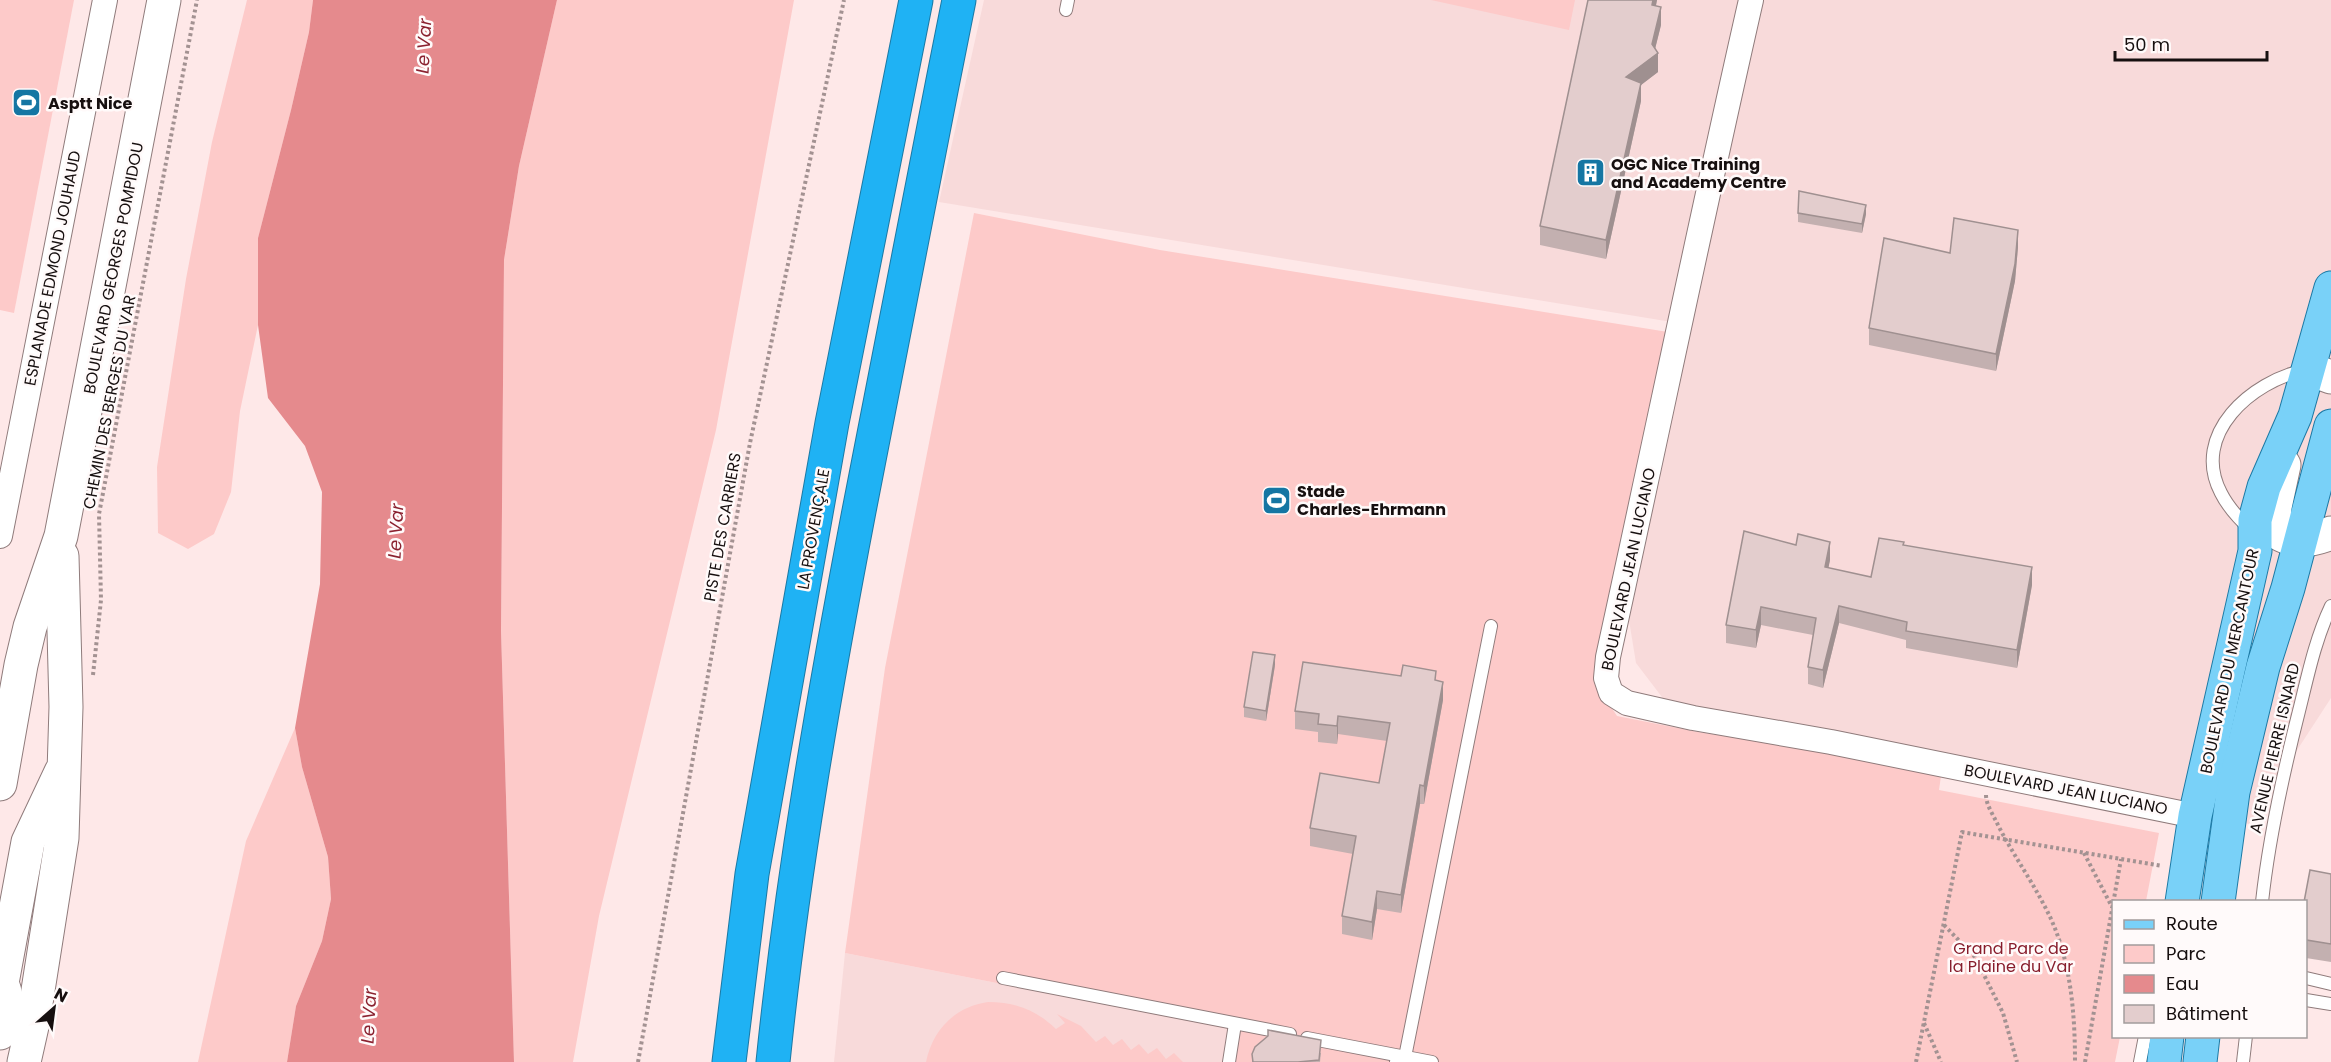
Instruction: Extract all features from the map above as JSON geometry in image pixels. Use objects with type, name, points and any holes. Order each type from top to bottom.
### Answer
[{"type":"highway","name":"LA PROVENÇALE","points":[[729,1062],[756,851],[832,423],[916,0]]},
{"type":"highway","points":[[773,1062],[794,880],[813,760],[872,443],[959,0]]},
{"type":"main road","name":"BOULEVARD GEORGES POMPIDOU","points":[[0,784],[21,664],[30,627],[62,536],[164,0]]},
{"type":"main road","name":"BOULEVARD DU MERCANTOUR","points":[[2184,886],[2195,816],[2248,588],[2255,551],[2255,520],[2264,487],[2295,416],[2320,373],[2331,288]]},
{"type":"main road","points":[[2295,416],[2273,523],[2274,530],[2283,537],[2316,537]]},
{"type":"main road","name":"BOULEVARD DU MERCANTOUR","points":[[2218,900],[2233,792],[2264,667],[2316,537],[2331,426]]},
{"type":"main road","name":"BOULEVARD GEORGES POMPIDOU","points":[[0,1033],[6,1015],[7,998],[1,981],[28,842],[63,768],[66,707],[62,536]]},
{"type":"main road","points":[[24,1062],[33,1022],[62,838],[63,768]]},
{"type":"main road","points":[[2164,1062],[2167,1038]]},
{"type":"main road","points":[[2200,1062],[2203,1038]]},
{"type":"street","name":"ESPLANADE EDMOND JOUHAUD","points":[[0,536],[105,0]]},
{"type":"street","name":"BOULEVARD JEAN LUCIANO","points":[[1751,0],[1610,646],[1606,678],[1611,693],[1627,703],[2195,816]]},
{"type":"lane","points":[[2255,534],[2232,510],[2220,492],[2213,466],[2216,440],[2227,418],[2253,391],[2288,373],[2320,373]]},
{"type":"lane","name":"AVENUE PIERRE ISNARD","points":[[2262,900],[2268,852],[2288,755],[2319,632],[2331,606]]},
{"type":"lane","points":[[1401,1059],[1491,626]]},
{"type":"lane","points":[[1003,978],[1401,1059],[1432,1062]]},
{"type":"lane","points":[[2307,978],[2331,984]]},
{"type":"lane","points":[[2307,1000],[2331,1004]]},
{"type":"lane","points":[[1229,1062],[1235,1024]]},
{"type":"lane","points":[[2140,1062],[2145,1038]]},
{"type":"lane","points":[[2243,1062],[2246,1038]]},
{"type":"path","name":"CHEMIN DES BERGES DU VAR","points":[[93,682],[100,600],[99,514],[197,0]]},
{"type":"path","name":"PISTE DES CARRIERS","points":[[638,1062],[750,443],[844,0]]},
{"type":"path","points":[[1988,774],[1986,799],[2005,839],[2046,907],[2059,939],[2068,974],[2075,1035],[2075,1062]]},
{"type":"path","points":[[1916,1062],[1962,832],[2121,859],[2184,886]]},
{"type":"path","points":[[2084,853],[2112,907],[2085,1062]]},
{"type":"path","points":[[2113,900],[2121,859]]},
{"type":"path","points":[[1944,924],[1975,957],[2003,1013],[2017,1062]]},
{"type":"path","points":[[1924,1022],[1941,1062]]},
{"type":"shaded area","points":[[984,0],[2331,0],[2331,698],[2249,824],[1947,754],[1665,701],[1636,663],[1628,614],[1690,325],[939,202]]},
{"type":"shaded area","points":[[845,953],[1230,1029],[1223,1062],[834,1062]]},
{"type":"green space","name":"Asptt Nice","points":[[0,0],[74,0],[14,313],[0,310]]},
{"type":"green space","points":[[247,0],[313,0],[309,32],[291,110],[258,238],[258,325],[240,411],[231,492],[214,534],[188,549],[158,533],[157,467],[186,279],[212,142]]},
{"type":"green space","points":[[557,0],[794,0],[716,430],[599,916],[573,1062],[514,1062],[501,631],[504,260],[519,166]]},
{"type":"green space","points":[[1431,0],[1575,0],[1569,30]]},
{"type":"green space","name":"Stade Charles-Ehrmann","points":[[974,213],[1160,250],[1674,333],[1594,673],[1599,689],[1617,716],[1698,732],[1829,752],[1941,776],[1939,790],[2159,833],[2146,900],[2112,900],[2112,1038],[2120,1038],[2115,1062],[1223,1062],[1229,1029],[845,953],[885,668]]},
{"type":"green space","points":[[295,728],[302,767],[328,857],[331,899],[322,941],[296,1006],[287,1062],[198,1062],[246,841]]},
{"type":"green space","points":[[988,1002],[1025,1008],[1056,1029],[1065,1023],[1057,1014],[1081,1026],[1096,1042],[1105,1036],[1113,1045],[1122,1039],[1131,1050],[1139,1044],[1148,1054],[1157,1048],[1166,1059],[1174,1053],[1183,1062],[926,1062],[934,1039],[947,1022],[965,1009]]},
{"type":"water","name":"Le Var","points":[[313,0],[557,0],[519,166],[504,260],[501,631],[514,1062],[287,1062],[296,1006],[322,941],[331,899],[328,857],[302,767],[295,728],[320,584],[322,492],[305,446],[268,398],[258,325],[258,238],[291,110],[309,32]]},
{"type":"building","name":"OGC Nice Training and Academy Centre","points":[[1588,0],[1653,0],[1652,5],[1661,7],[1652,44],[1658,53],[1626,77],[1641,83],[1606,240],[1540,226]]},
{"type":"building","points":[[1799,191],[1866,205],[1862,224],[1798,213]]},
{"type":"building","points":[[1954,218],[2018,230],[2015,264],[1996,354],[1869,328],[1884,238],[1950,253]]},
{"type":"building","points":[[1744,531],[1796,545],[1798,534],[1830,542],[1825,567],[1871,577],[1879,538],[1904,542],[1903,545],[2032,567],[2017,650],[1906,631],[1907,622],[1839,606],[1823,670],[1808,667],[1816,618],[1761,607],[1756,630],[1726,625]]},
{"type":"building","points":[[1253,652],[1275,655],[1266,711],[1244,707]]},
{"type":"building","points":[[1303,662],[1401,676],[1403,665],[1436,671],[1435,680],[1443,682],[1424,786],[1420,785],[1401,895],[1377,891],[1372,922],[1342,916],[1356,836],[1310,828],[1320,773],[1379,783],[1390,723],[1338,716],[1337,726],[1318,724],[1319,714],[1295,711]]},
{"type":"building","points":[[2310,870],[2331,874],[2331,944],[2307,940],[2307,900],[2304,900]]},
{"type":"building","points":[[1268,1030],[1321,1040],[1319,1060],[1253,1062],[1252,1054],[1255,1047],[1268,1036]]},
{"type":"place","name":"Asptt Nice","points":[[27,103]]},
{"type":"place","name":"OGC Nice Training and Academy Centre","points":[[1590,173]]},
{"type":"place","name":"Stade Charles-Ehrmann","points":[[1276,500]]},
{"type":"park label","name":"Grand Parc de la Plaine du Var","points":[[2011,957]]}]
